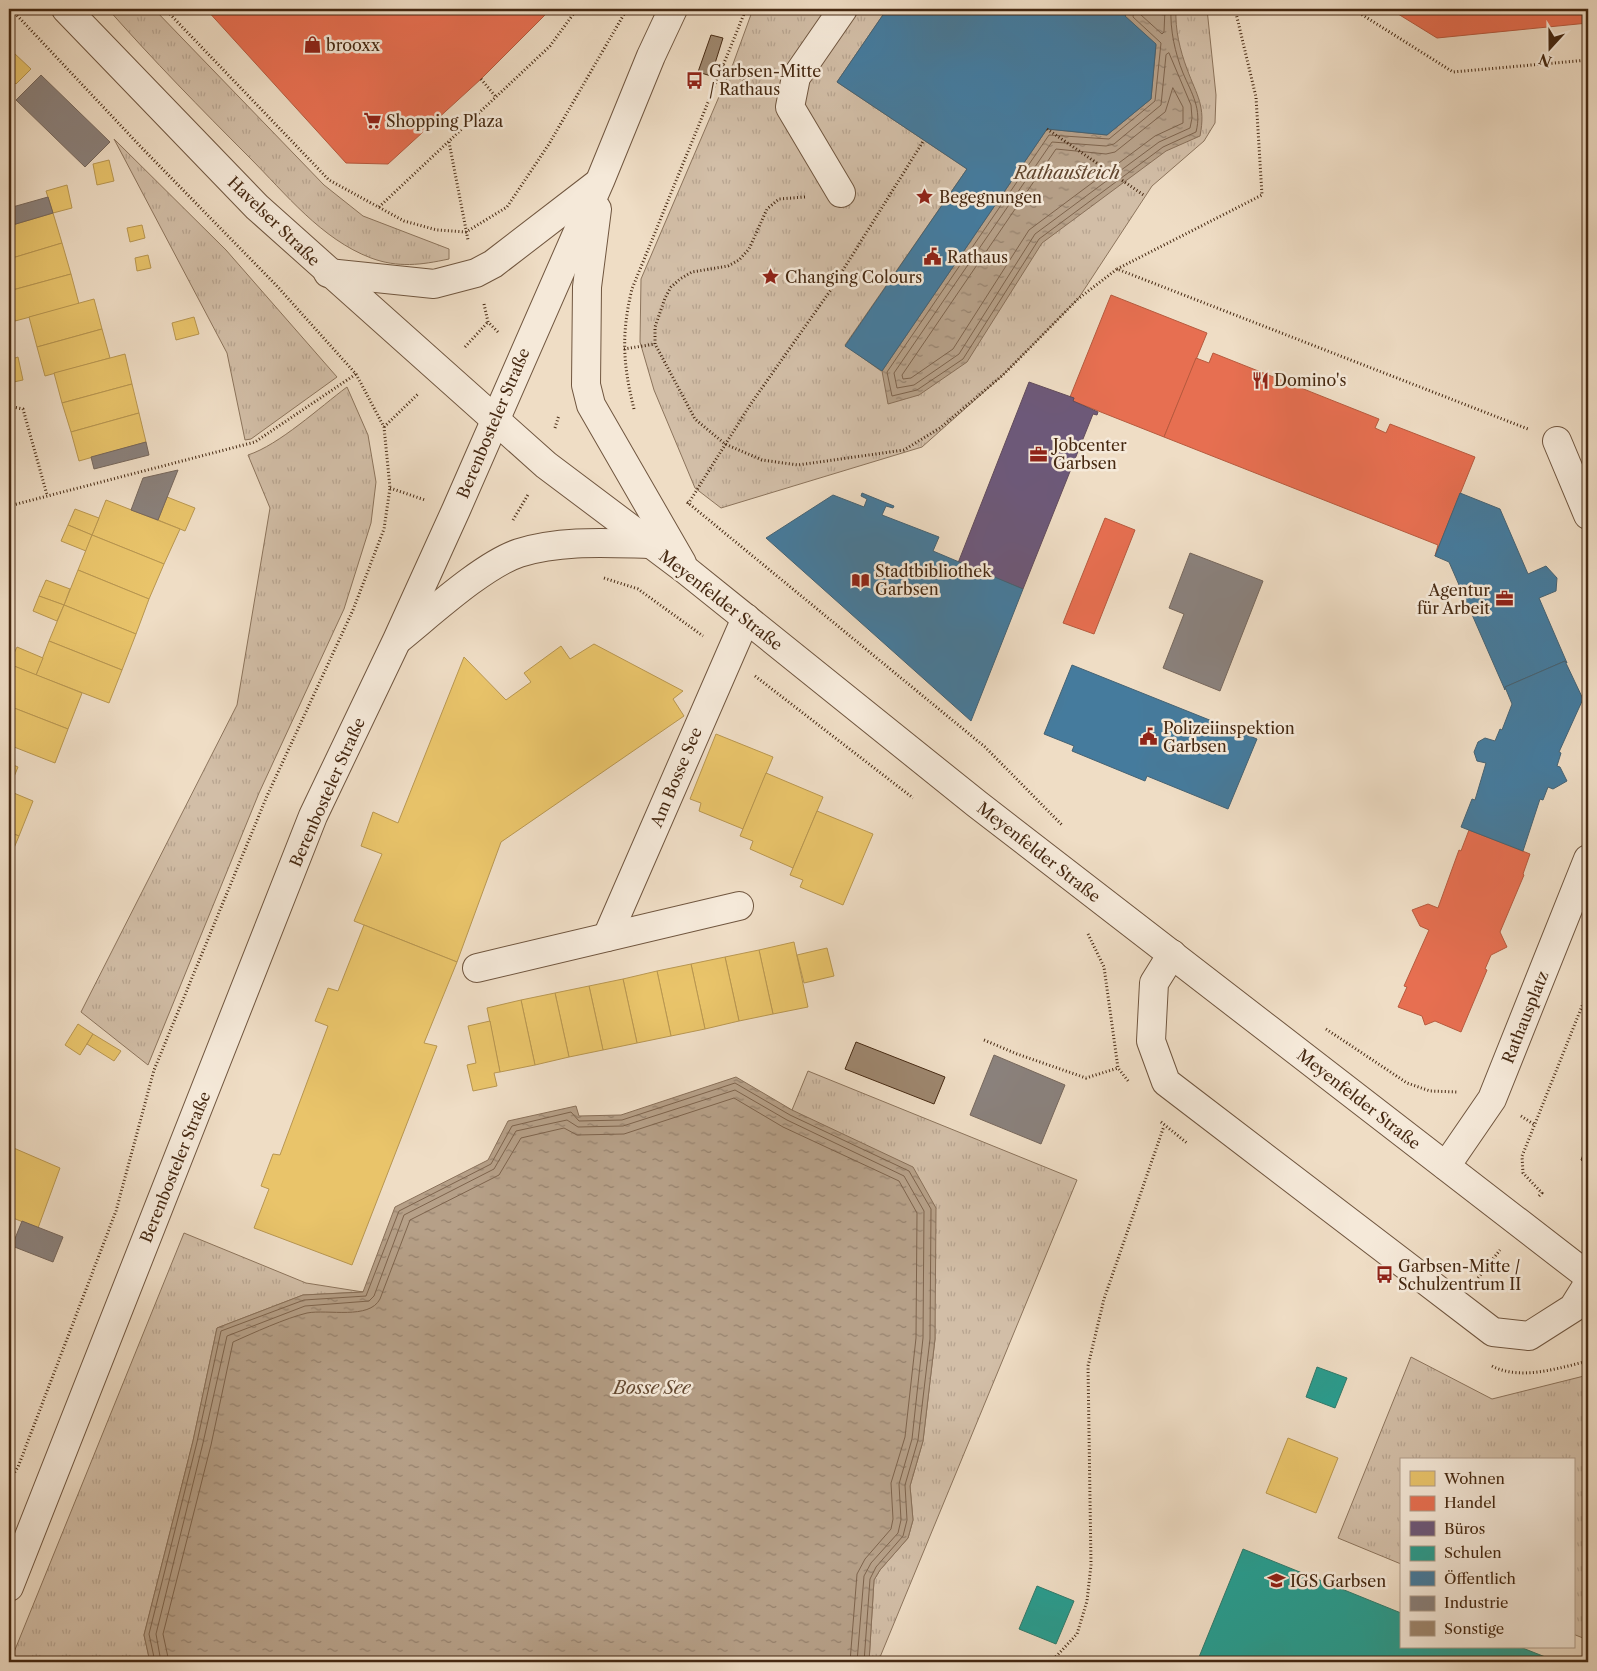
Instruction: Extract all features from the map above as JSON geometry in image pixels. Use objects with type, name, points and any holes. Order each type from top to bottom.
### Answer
[{"type":"street","name":"Havelser Straße","points":[[66,9],[257,207],[494,421]]},
{"type":"street","name":"Berenbosteler Straße","points":[[9,1587],[313,816],[397,640],[600,181],[651,56],[673,9]]},
{"type":"street","points":[[841,193],[790,107],[796,77],[843,9]]},
{"type":"street","points":[[328,273],[434,284],[476,273],[493,264],[600,181]]},
{"type":"street","points":[[600,181],[587,287],[586,385],[591,405],[687,571]]},
{"type":"street","name":"Meyenfelder Straße","points":[[494,421],[546,465],[687,571],[977,804],[1588,1276]]},
{"type":"street","points":[[1557,441],[1588,515]]},
{"type":"street","points":[[397,640],[497,564],[519,554],[577,543],[649,544]]},
{"type":"street","name":"Am Bosse See","points":[[607,937],[746,618]]},
{"type":"street","name":"Rathausplatz","points":[[1446,1166],[1492,1100],[1588,859]]},
{"type":"street","points":[[477,968],[739,906]]},
{"type":"street","points":[[1172,954],[1154,983],[1151,1041],[1166,1082],[1493,1332],[1529,1336],[1573,1308],[1588,1284]]},
{"type":"path","points":[[9,1481],[18,1467],[116,1211],[154,1070],[267,796],[352,610],[384,529],[390,488],[384,427],[356,374],[276,285],[140,146],[11,9]]},
{"type":"path","points":[[165,9],[329,180],[404,221],[437,230],[466,232],[507,207],[549,144],[626,9]]},
{"type":"path","points":[[379,207],[550,46],[577,9]]},
{"type":"path","points":[[634,411],[626,375],[624,348],[625,320],[632,289],[746,9]]},
{"type":"path","points":[[841,193],[779,199],[767,209],[749,249],[738,260],[728,266],[692,272],[671,287],[654,327],[655,344],[695,419],[725,444],[762,460],[798,466],[904,450],[940,428],[1003,376],[1078,299],[1116,269],[1262,196],[1256,97],[1235,9]]},
{"type":"path","points":[[1354,9],[1454,72],[1588,60]]},
{"type":"path","points":[[481,79],[496,97]]},
{"type":"path","points":[[1047,129],[1145,196]]},
{"type":"path","points":[[688,504],[725,444],[830,291],[924,140]]},
{"type":"path","points":[[449,142],[466,232]]},
{"type":"path","points":[[1116,269],[1557,441]]},
{"type":"path","points":[[624,348],[655,344]]},
{"type":"path","points":[[9,506],[255,442],[356,374]]},
{"type":"path","points":[[9,406],[23,409],[47,495]]},
{"type":"path","points":[[682,496],[688,504],[985,747],[1067,830]]},
{"type":"path","points":[[601,577],[638,589],[729,656],[915,800]]},
{"type":"path","points":[[1087,931],[1094,937]]},
{"type":"path","points":[[1519,1222],[1542,1192],[1522,1173],[1522,1156],[1588,991]]},
{"type":"path","points":[[1319,1024],[1407,1083],[1430,1091],[1460,1092],[1492,1100],[1535,1125]]},
{"type":"path","points":[[984,1040],[1017,1054],[1086,1078],[1118,1068]]},
{"type":"path","points":[[1051,1662],[1077,1634],[1087,1601],[1091,1565],[1088,1366],[1104,1299],[1164,1126],[1184,1141]]},
{"type":"path","points":[[1492,1244],[1508,1255]]},
{"type":"green space","points":[[108,9],[154,9],[324,185],[363,216],[449,249],[449,259],[419,264],[391,263],[371,258],[353,250],[336,239],[291,200],[177,84]]},
{"type":"green space","points":[[753,9],[887,9],[837,82],[967,169],[845,345],[881,371],[1047,129],[1107,135],[1151,99],[1156,45],[1125,16],[1130,9],[1207,9],[1216,95],[1215,123],[1204,141],[1152,186],[1078,299],[1003,375],[922,447],[721,508],[695,488],[654,390],[640,342],[641,279],[733,64]]},
{"type":"green space","points":[[114,139],[226,250],[337,377],[251,439],[245,440],[227,353]]},
{"type":"green space","points":[[347,387],[368,435],[376,482],[371,523],[344,609],[259,793],[148,1065],[81,1012],[237,705],[270,508],[248,455],[273,443]]},
{"type":"green space","points":[[808,1071],[1077,1180],[878,1662],[869,1662],[874,1580],[880,1570],[908,1538],[913,1520],[910,1486],[923,1441],[935,1339],[934,1276],[792,1110]]},
{"type":"green space","points":[[184,1233],[306,1283],[363,1292],[303,1295],[217,1328],[193,1441],[144,1635],[150,1662],[10,1662]]},
{"type":"green space","points":[[1411,1357],[1492,1399],[1588,1375],[1588,1640],[1574,1634],[1574,1458],[1400,1458],[1400,1564],[1338,1538]]},
{"type":"water","name":"Rathausteich","points":[[1130,9],[1176,9],[1176,25],[1180,47],[1200,101],[1202,126],[1200,136],[1166,151],[1042,243],[967,362],[919,395],[888,404],[882,371],[1047,129],[1107,135],[1151,99],[1156,45],[1125,16]]},
{"type":"water","name":"Bosse See","points":[[736,1077],[792,1110],[913,1167],[936,1208],[935,1339],[923,1441],[910,1486],[913,1520],[908,1538],[880,1570],[874,1580],[869,1662],[150,1662],[144,1635],[193,1441],[217,1328],[303,1295],[363,1292],[395,1207],[488,1160],[508,1121],[576,1106],[579,1116],[621,1115]]},
{"type":"building: Wohnen","points":[[14,53],[31,69],[16,84],[9,78],[9,57]]},
{"type":"building: Wohnen","points":[[109,160],[114,181],[97,185],[93,164]]},
{"type":"building: Wohnen","points":[[67,185],[72,208],[53,213],[46,191]]},
{"type":"building: Wohnen","points":[[53,213],[62,243],[9,259],[9,226]]},
{"type":"building: Wohnen","points":[[142,225],[145,238],[130,242],[127,228]]},
{"type":"building: Wohnen","points":[[62,243],[71,274],[9,291],[9,259]]},
{"type":"building: Wohnen","points":[[148,255],[151,268],[137,271],[135,258]]},
{"type":"building: Wohnen","points":[[71,274],[79,304],[15,321],[9,291]]},
{"type":"building: Wohnen","points":[[94,299],[102,329],[37,347],[29,317]]},
{"type":"building: Wohnen","points":[[194,317],[199,334],[176,340],[172,323]]},
{"type":"building: Wohnen","points":[[102,329],[110,358],[45,376],[37,347]]},
{"type":"building: Wohnen","points":[[125,354],[132,384],[62,403],[54,373]]},
{"type":"building: Wohnen","points":[[18,357],[23,380],[9,383],[9,360]]},
{"type":"building: Wohnen","points":[[132,384],[139,413],[71,432],[62,403]]},
{"type":"building: Wohnen","points":[[139,413],[146,442],[79,461],[71,432]]},
{"type":"building: Wohnen","points":[[167,497],[195,508],[185,531],[158,520]]},
{"type":"building: Wohnen","points":[[106,500],[180,529],[164,564],[92,535]]},
{"type":"building: Wohnen","points":[[75,509],[99,518],[92,535],[68,525]]},
{"type":"building: Wohnen","points":[[68,525],[92,535],[86,551],[61,541]]},
{"type":"building: Wohnen","points":[[92,535],[164,564],[149,599],[78,570]]},
{"type":"building: Wohnen","points":[[78,570],[149,599],[136,634],[64,605]]},
{"type":"building: Wohnen","points":[[46,580],[70,589],[64,605],[39,596]]},
{"type":"building: Wohnen","points":[[39,596],[64,605],[57,621],[33,611]]},
{"type":"building: Wohnen","points":[[64,605],[136,634],[122,670],[49,641]]},
{"type":"building: Wohnen","points":[[49,641],[122,670],[109,703],[36,675]]},
{"type":"building: Wohnen","points":[[594,644],[683,691],[673,699],[684,716],[501,842],[457,962],[354,921],[382,854],[361,846],[373,812],[398,823],[464,657],[506,700],[531,682],[524,673],[561,646],[570,659]]},
{"type":"building: Wohnen","points":[[17,647],[43,658],[36,675],[9,664]]},
{"type":"building: Wohnen","points":[[9,664],[82,693],[68,729],[9,706]]},
{"type":"building: Wohnen","points":[[9,706],[68,729],[55,763],[9,745]]},
{"type":"building: Wohnen","points":[[716,734],[773,757],[743,829],[699,811],[701,803],[690,799]]},
{"type":"building: Wohnen","points":[[9,763],[18,767],[9,789]]},
{"type":"building: Wohnen","points":[[766,773],[823,797],[793,868],[750,849],[753,841],[740,836]]},
{"type":"building: Wohnen","points":[[9,791],[33,801],[19,836],[9,832]]},
{"type":"building: Wohnen","points":[[817,811],[873,834],[843,905],[800,887],[803,880],[790,875]]},
{"type":"building: Wohnen","points":[[9,832],[19,836],[9,860]]},
{"type":"building: Wohnen","points":[[364,925],[457,962],[424,1043],[437,1046],[352,1265],[254,1228],[269,1189],[261,1186],[273,1154],[280,1155],[328,1026],[315,1021],[328,988],[338,991]]},
{"type":"building: Wohnen","points":[[794,942],[808,1007],[773,1014],[759,950]]},
{"type":"building: Wohnen","points":[[827,948],[834,976],[804,983],[797,955]]},
{"type":"building: Wohnen","points":[[759,950],[773,1014],[739,1021],[725,957]]},
{"type":"building: Wohnen","points":[[725,957],[739,1021],[705,1029],[691,964]]},
{"type":"building: Wohnen","points":[[691,964],[705,1029],[671,1036],[657,971]]},
{"type":"building: Wohnen","points":[[657,971],[671,1036],[637,1043],[623,979]]},
{"type":"building: Wohnen","points":[[623,979],[637,1043],[603,1050],[589,986]]},
{"type":"building: Wohnen","points":[[589,986],[603,1050],[569,1057],[555,993]]},
{"type":"building: Wohnen","points":[[555,993],[569,1057],[535,1065],[521,1000]]},
{"type":"building: Wohnen","points":[[521,1000],[535,1065],[500,1072],[487,1008]]},
{"type":"building: Wohnen","points":[[490,1021],[500,1072],[494,1073],[497,1086],[473,1091],[467,1065],[476,1063],[468,1026]]},
{"type":"building: Wohnen","points":[[78,1024],[93,1034],[80,1055],[65,1045]]},
{"type":"building: Wohnen","points":[[93,1034],[121,1051],[114,1061],[87,1044]]},
{"type":"building: Wohnen","points":[[9,1146],[60,1168],[38,1228],[13,1218],[9,1226]]},
{"type":"building: Wohnen","points":[[1288,1438],[1338,1458],[1316,1513],[1266,1493]]},
{"type":"building: Handel","name":"Shopping Plaza","points":[[206,9],[551,9],[481,79],[388,164],[346,163]]},
{"type":"building: Handel","points":[[1390,9],[1588,9],[1588,23],[1437,38]]},
{"type":"building: Handel","points":[[1111,295],[1207,333],[1164,437],[1073,401],[1074,398],[1070,397]]},
{"type":"building: Handel","points":[[1213,353],[1379,419],[1375,428],[1386,433],[1390,424],[1475,457],[1435,556],[1438,545],[1164,437],[1196,358],[1209,363]]},
{"type":"building: Handel","points":[[1105,518],[1135,530],[1094,634],[1063,623]]},
{"type":"building: Handel","points":[[1469,830],[1530,854],[1524,875],[1500,932],[1507,947],[1491,955],[1485,969],[1487,970],[1461,1032],[1435,1021],[1425,1025],[1422,1016],[1398,1007],[1407,987],[1404,986],[1429,930],[1420,926],[1412,910],[1428,904],[1438,908],[1459,850],[1461,851]]},
{"type":"building: Büros","name":"Jobcenter Garbsen","points":[[1029,382],[1074,398],[1073,401],[1098,412],[1097,415],[1093,414],[1023,589],[958,563]]},
{"type":"building: Schulen","points":[[1317,1367],[1347,1378],[1335,1408],[1306,1397]]},
{"type":"building: Schulen","name":"IGS Garbsen","points":[[1243,1549],[1400,1613],[1400,1648],[1523,1648],[1558,1662],[1197,1662]]},
{"type":"building: Schulen","points":[[1037,1586],[1074,1601],[1056,1644],[1019,1629]]},
{"type":"building: Öffentlich","name":"Rathaus","points":[[887,9],[1130,9],[1125,16],[1156,44],[1151,99],[1107,135],[1047,129],[882,371],[845,346],[967,169],[837,82]]},
{"type":"building: Öffentlich","points":[[862,493],[894,506],[893,508],[886,506],[882,515],[939,537],[933,551],[1023,589],[971,721],[766,538],[833,495],[864,507],[867,499],[861,496]]},
{"type":"building: Öffentlich","points":[[1460,493],[1500,509],[1528,574],[1546,566],[1557,578],[1556,591],[1539,598],[1567,663],[1565,661],[1505,687],[1505,690],[1449,562],[1435,556]]},
{"type":"building: Öffentlich","points":[[1565,661],[1583,699],[1559,752],[1561,753],[1557,766],[1560,767],[1567,781],[1553,789],[1548,787],[1543,800],[1540,799],[1523,851],[1461,827],[1472,799],[1475,800],[1486,763],[1477,761],[1474,752],[1478,742],[1485,738],[1495,741],[1500,729],[1502,730],[1512,704],[1505,687]]},
{"type":"building: Öffentlich","points":[[1072,665],[1257,739],[1228,809],[1147,776],[1145,781],[1072,751],[1074,746],[1044,734]]},
{"type":"building: Industrie","points":[[41,75],[110,142],[85,167],[16,100]]},
{"type":"building: Industrie","points":[[48,197],[53,213],[9,226],[9,208]]},
{"type":"building: Industrie","points":[[146,442],[149,455],[94,469],[91,457]]},
{"type":"building: Industrie","points":[[178,470],[158,520],[131,510],[143,478]]},
{"type":"building: Industrie","points":[[1190,553],[1263,581],[1220,691],[1163,668],[1184,614],[1169,608]]},
{"type":"building: Industrie","points":[[994,1055],[1065,1085],[1041,1144],[970,1115]]},
{"type":"building: Industrie","points":[[22,1221],[63,1237],[53,1262],[12,1246]]},
{"type":"building: Sonstige","points":[[711,35],[723,38],[711,76],[698,72]]},
{"type":"building: Sonstige","points":[[856,1042],[945,1077],[934,1104],[845,1069]]},
{"type":"building: Sonstige","points":[[1588,1142],[1588,1164],[1581,1160]]},
{"type":"place","name":"brooxx","points":[[312,45]]},
{"type":"place","name":"Garbsen-Mitte / Rathaus","points":[[695,80]]},
{"type":"place","name":"Shopping Plaza","points":[[372,121]]},
{"type":"place","name":"Begegnungen","points":[[925,197]]},
{"type":"place","name":"Rathaus","points":[[933,257]]},
{"type":"place","name":"Changing Colours","points":[[771,277]]},
{"type":"place","name":"Domino's","points":[[1260,380]]},
{"type":"place","name":"Jobcenter Garbsen","points":[[1039,454]]},
{"type":"place","name":"Stadtbibliothek Garbsen","points":[[861,580]]},
{"type":"place","name":"Agentur für Arbeit","points":[[1504,599]]},
{"type":"place","name":"Polizeiinspektion Garbsen","points":[[1149,737]]},
{"type":"place","name":"Garbsen-Mitte / Schulzentrum II","points":[[1384,1275]]},
{"type":"place","name":"IGS Garbsen","points":[[1276,1581]]}]
